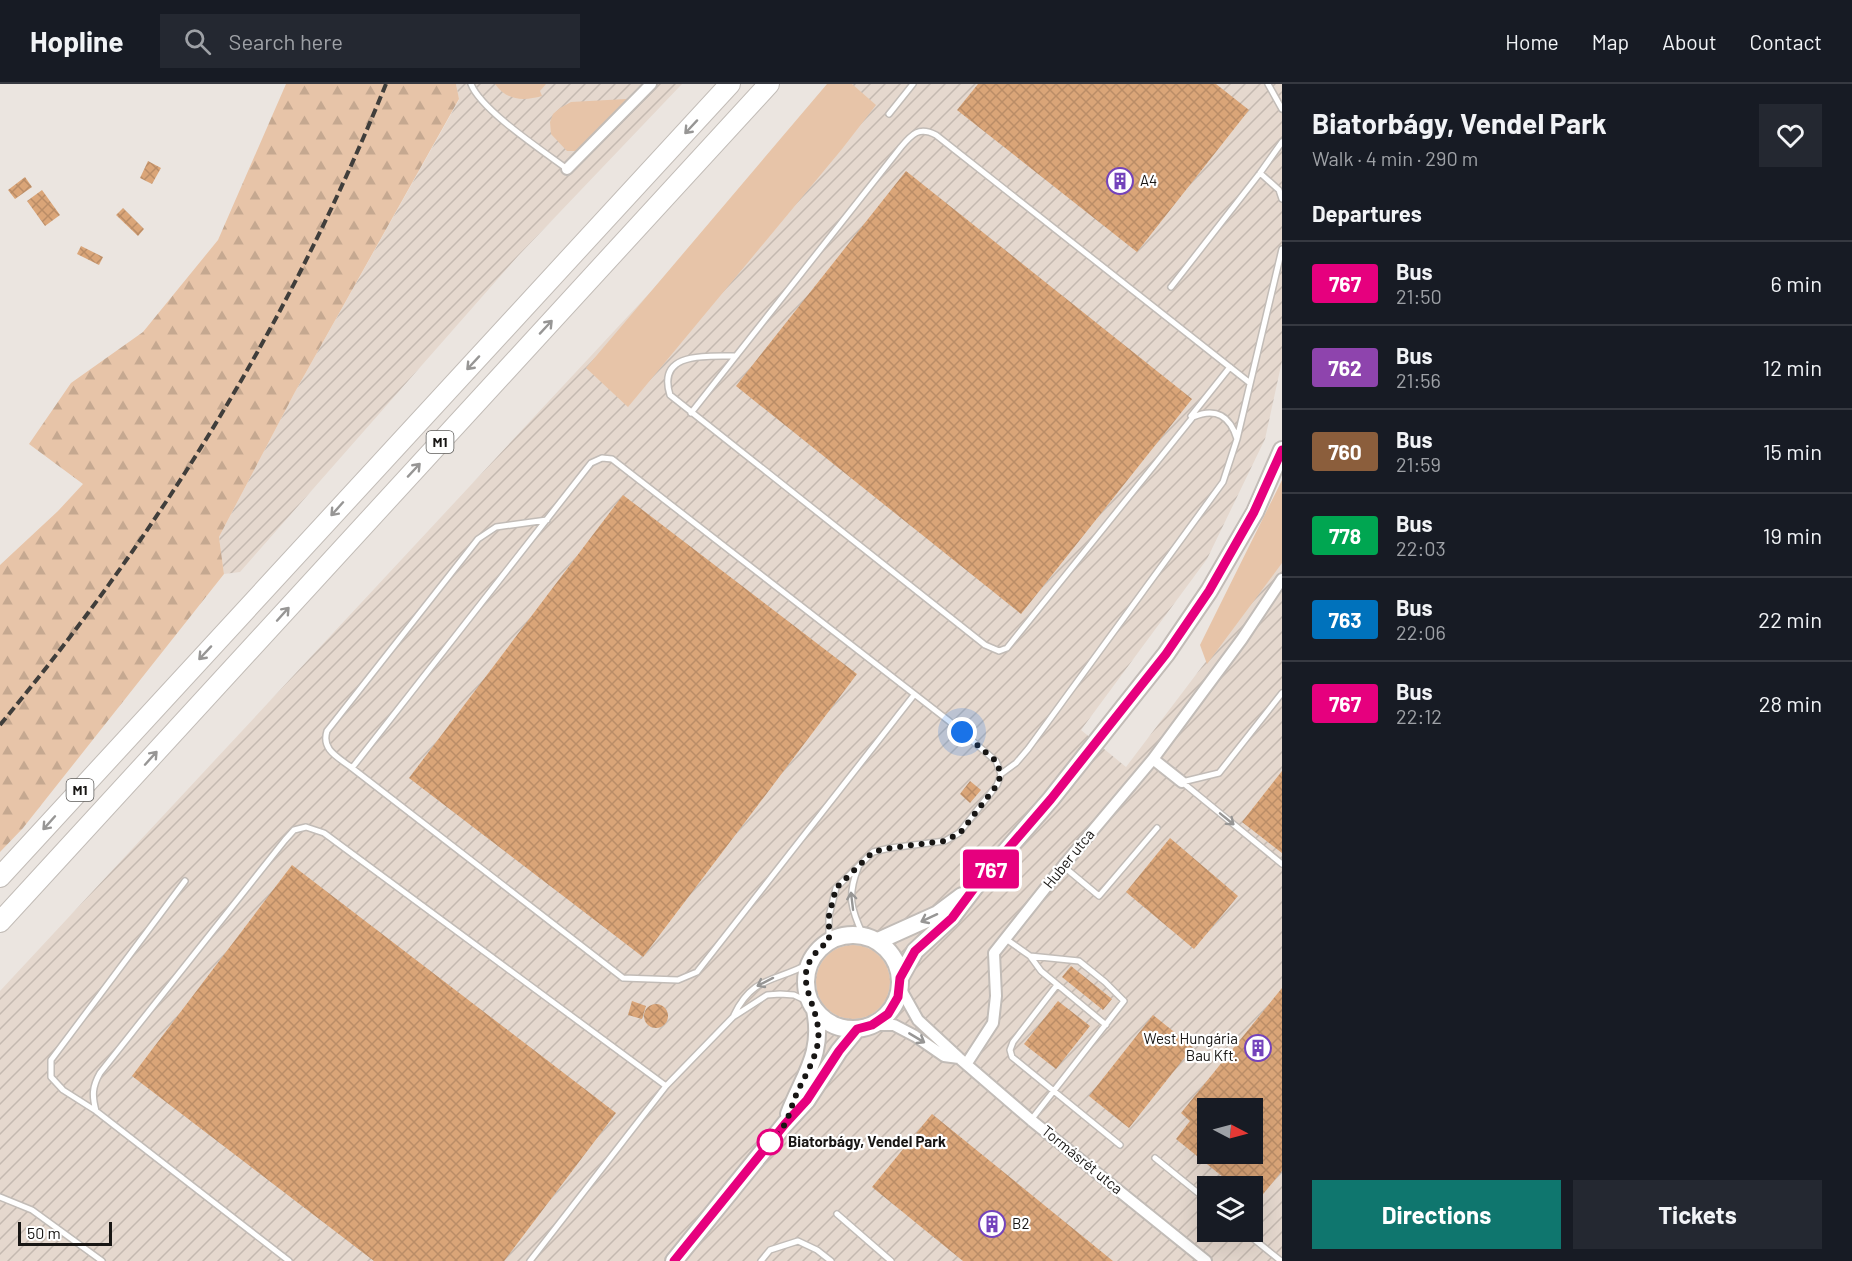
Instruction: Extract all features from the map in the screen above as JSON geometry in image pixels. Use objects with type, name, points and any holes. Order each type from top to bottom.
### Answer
[{"type":"highway","name":"M1","points":[[0,878],[730,84]]},
{"type":"highway","name":"M1","points":[[0,922],[769,84]]},
{"type":"main road","points":[[674,1261],[807,1100],[839,1051],[865,1027],[888,1014],[894,1006],[900,983],[915,951],[952,918],[975,887],[1051,799],[1138,691],[1209,591],[1254,512],[1282,450]]},
{"type":"main road","points":[[785,1124],[818,1043],[818,1027],[806,983],[810,963],[821,947],[829,941],[846,935],[871,938],[938,914],[975,887]]},
{"type":"main road","points":[[871,938],[894,957],[900,983]]},
{"type":"main road","points":[[813,1006],[823,1019],[833,1025],[845,1029],[865,1027]]},
{"type":"street","points":[[567,169],[651,84]]},
{"type":"street","name":"Huber utca","points":[[963,1060],[993,1023],[996,996],[994,953],[1153,759],[1242,639],[1282,579]]},
{"type":"street","points":[[1153,759],[1182,782]]},
{"type":"street","name":"Tormásrét utca","points":[[900,983],[918,1020],[1031,1120],[1206,1261]]},
{"type":"street","points":[[865,1027],[894,1025],[944,1056],[963,1060]]},
{"type":"lane","points":[[471,84],[474,92],[488,108],[567,169]]},
{"type":"lane","points":[[889,114],[913,84]]},
{"type":"lane","points":[[1268,84],[1282,109]]},
{"type":"lane","points":[[691,413],[912,134],[920,130],[936,135],[1250,383]]},
{"type":"lane","points":[[1171,287],[1282,142]]},
{"type":"lane","points":[[1260,173],[1279,190],[1282,199]]},
{"type":"lane","points":[[829,941],[829,916],[836,888],[873,852],[945,841],[960,833],[997,785],[1001,774],[1016,763],[1028,749],[1212,500],[1227,474],[1237,439],[1282,249]]},
{"type":"lane","points":[[736,356],[682,359],[669,375],[667,385],[670,395],[985,645],[999,651],[1007,648],[1230,367]]},
{"type":"lane","points":[[1185,425],[1192,417],[1204,413],[1214,414],[1225,418],[1233,426],[1237,439]]},
{"type":"lane","points":[[352,768],[591,463],[602,458],[612,459],[988,752],[996,761],[1001,774]]},
{"type":"lane","points":[[547,520],[496,527],[478,539],[370,675],[327,731],[324,739],[327,748],[622,978],[678,980],[697,972],[914,695]]},
{"type":"lane","points":[[1182,782],[1219,773],[1282,693]]},
{"type":"lane","points":[[1182,782],[1282,864]]},
{"type":"lane","points":[[96,1111],[92,1096],[94,1083],[100,1073],[285,840],[294,830],[306,827],[324,833],[666,1086]]},
{"type":"lane","points":[[1063,866],[1099,896],[1156,828]]},
{"type":"lane","points":[[859,865],[850,893],[855,918],[871,938]]},
{"type":"lane","points":[[185,881],[51,1060],[51,1077],[63,1090],[96,1111],[290,1261]]},
{"type":"lane","points":[[1006,939],[1030,957],[1041,971],[1106,1025]]},
{"type":"lane","points":[[1030,957],[1079,961],[1105,982],[1124,1002],[1031,1120]]},
{"type":"lane","points":[[734,1017],[745,995],[758,985],[810,963]]},
{"type":"lane","points":[[1057,985],[1012,1042],[1010,1050],[1012,1058],[1120,1145]]},
{"type":"lane","points":[[530,1261],[666,1086],[734,1017],[767,995],[794,995],[813,1006]]},
{"type":"lane","points":[[1155,1158],[1197,1192]]},
{"type":"lane","points":[[0,1197],[32,1210],[102,1261]]},
{"type":"lane","points":[[837,1214],[891,1261]]},
{"type":"lane","points":[[761,1261],[770,1250],[798,1241],[817,1250],[831,1261]]},
{"type":"lane","points":[[1257,1242],[1281,1261]]},
{"type":"shaded area","points":[[456,84],[682,84],[518,256],[240,572],[224,574],[219,537],[295,392],[459,100]]},
{"type":"shaded area","points":[[844,84],[1282,84],[1282,361],[1265,439],[1207,559],[1081,730],[1126,767],[1282,561],[1282,1261],[0,1261],[0,991]]},
{"type":"green space","points":[[286,84],[456,84],[459,99],[295,392],[219,537],[224,574],[23,828],[0,852],[0,565],[58,511],[83,484],[29,444],[71,383],[143,332],[218,240]]},
{"type":"green space","points":[[495,84],[546,84],[540,91],[542,96],[522,99],[510,97]]},
{"type":"green space","points":[[827,84],[852,84],[876,105],[628,407],[586,368]]},
{"type":"green space","points":[[640,90],[581,151],[567,151],[551,134],[550,122],[553,114],[571,102],[626,99]]},
{"type":"green space","points":[[1282,480],[1282,563],[1207,664],[1200,645]]},
{"type":"green space","points":[[853,945],[867,948],[879,956],[887,968],[890,982],[887,996],[879,1008],[867,1016],[853,1019],[839,1016],[827,1008],[819,996],[816,982],[819,968],[827,956],[839,948]]},
{"type":"building","name":"A4","points":[[978,84],[1216,84],[1249,110],[1137,252],[957,110]]},
{"type":"building","points":[[148,161],[161,168],[152,184],[140,178]]},
{"type":"building","points":[[906,171],[1192,399],[1021,614],[736,386]]},
{"type":"building","points":[[25,177],[32,187],[15,199],[8,190]]},
{"type":"building","points":[[42,190],[60,215],[45,226],[27,201]]},
{"type":"building","points":[[123,208],[144,229],[138,236],[116,215]]},
{"type":"building","points":[[81,246],[103,257],[99,265],[77,254]]},
{"type":"building","points":[[623,495],[857,674],[643,957],[409,778]]},
{"type":"building","points":[[1282,771],[1282,853],[1242,822]]},
{"type":"building","points":[[970,781],[981,790],[970,803],[960,794]]},
{"type":"building","points":[[1170,838],[1238,896],[1194,949],[1126,892]]},
{"type":"building","points":[[292,865],[616,1113],[504,1261],[374,1261],[132,1076]]},
{"type":"building","points":[[1071,966],[1112,999],[1103,1010],[1062,977]]},
{"type":"building","name":"West Hungária Bau Kft.","points":[[1282,988],[1282,1171],[1263,1194],[1263,1176],[1222,1176],[1207,1164],[1263,1164],[1263,1098],[1197,1098],[1197,1156],[1176,1139],[1190,1121],[1181,1113]]},
{"type":"building","points":[[632,1001],[646,1006],[642,1019],[628,1015]]},
{"type":"building","points":[[1058,1001],[1090,1026],[1056,1069],[1024,1044]]},
{"type":"building","points":[[656,1004],[661,1005],[667,1011],[667,1021],[661,1027],[656,1028],[651,1027],[645,1021],[644,1016],[645,1011],[651,1005]]},
{"type":"building","points":[[1153,1015],[1193,1047],[1129,1128],[1089,1096]]},
{"type":"building","name":"B2","points":[[932,1114],[1113,1261],[963,1261],[872,1187]]},
{"type":"railway","points":[[0,725],[116,575],[169,498],[218,420],[308,257],[386,84]]},
{"type":"bus line","name":"767","points":[[674,1261],[807,1100],[839,1051],[857,1029],[872,1025],[888,1014],[898,997],[900,978],[915,951],[952,918],[975,887],[1051,799],[1166,654],[1209,591],[1254,512],[1282,450]]},
{"type":"place","name":"A4","points":[[1120,181]]},
{"type":"place","name":"West Hungária Bau Kft.","points":[[1258,1048]]},
{"type":"place","name":"Biatorbágy, Vendel Park","points":[[770,1142]]},
{"type":"place","name":"B2","points":[[992,1224]]},
{"type":"route","points":[[770,1142],[785,1124],[796,1094],[810,1068],[818,1043],[815,1010],[807,993],[807,973],[814,954],[829,941],[829,916],[836,888],[873,852],[945,841],[960,833],[997,785],[1001,774],[996,761],[962,732]]}]
